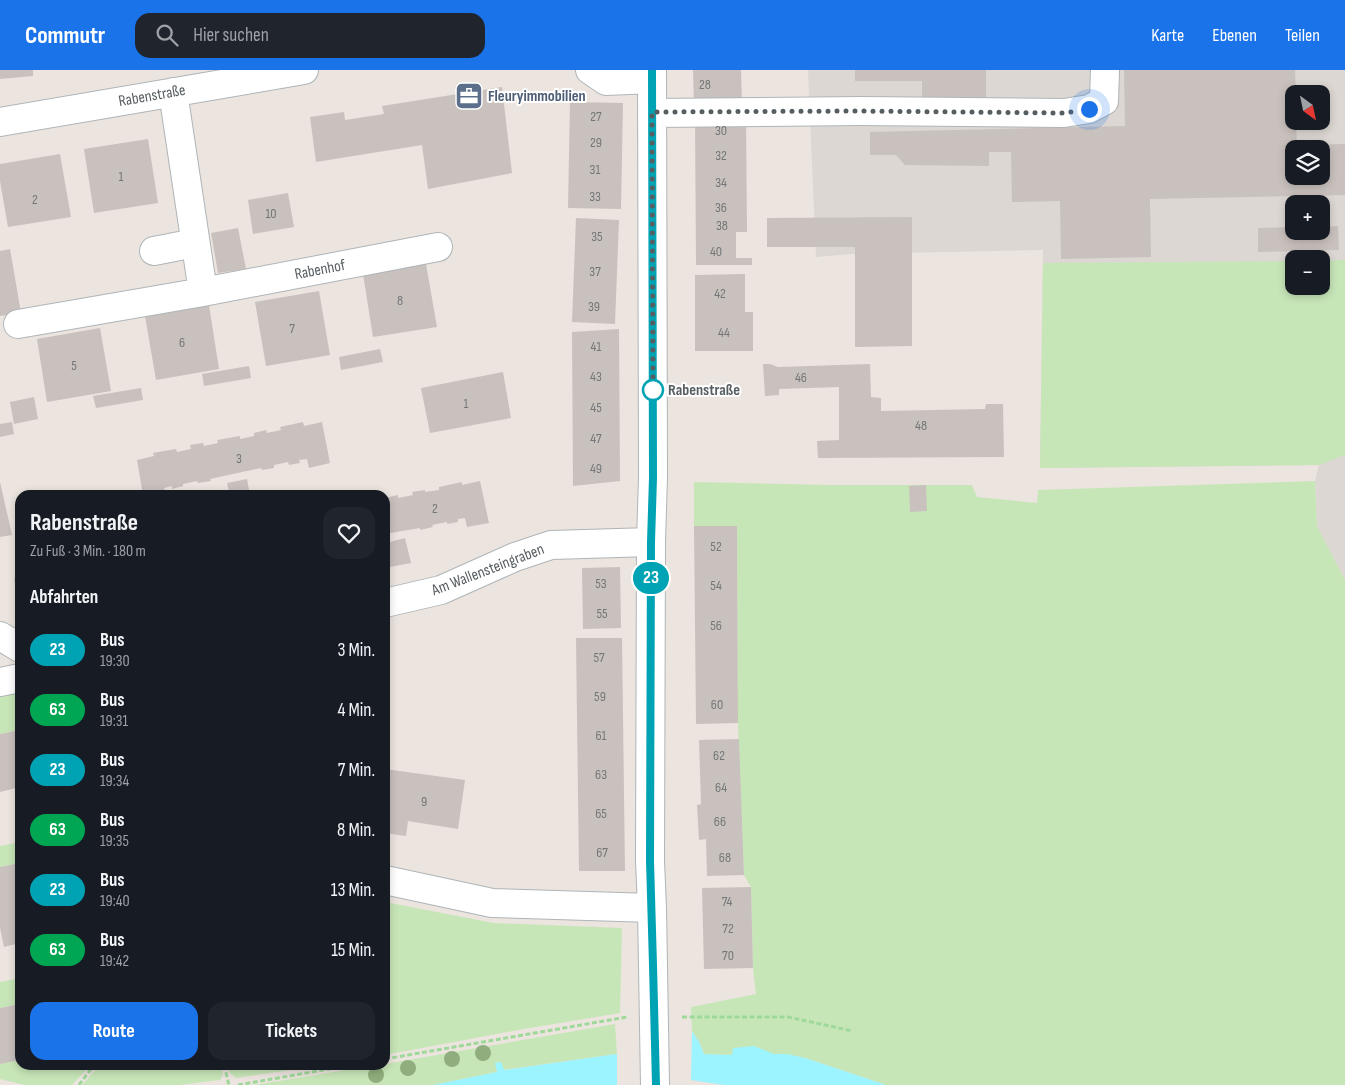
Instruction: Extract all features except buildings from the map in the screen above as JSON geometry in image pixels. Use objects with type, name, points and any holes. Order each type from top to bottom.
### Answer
[{"type":"street","name":"Rabenstraße","points":[[0,122],[304,70]]},
{"type":"street","points":[[590,70],[606,81],[656,73],[652,112],[653,478],[650,861],[656,1085]]},
{"type":"street","points":[[652,112],[870,111],[1064,113],[1089,109],[1104,101],[1105,70]]},
{"type":"street","points":[[173,92],[203,292]]},
{"type":"street","points":[[154,252],[195,244]]},
{"type":"street","name":"Rabenhof","points":[[18,324],[203,292],[438,247]]},
{"type":"street","name":"Am Wallensteingraben","points":[[390,602],[440,590],[515,557],[551,545],[651,542]]},
{"type":"street","points":[[0,636],[15,645]]},
{"type":"street","points":[[0,682],[15,679]]},
{"type":"street","points":[[390,881],[492,903],[652,908]]},
{"type":"path","points":[[390,1058],[627,1017]]},
{"type":"path","points":[[681,1017],[788,1017],[853,1031]]},
{"type":"path","points":[[79,1085],[91,1070]]},
{"type":"path","points":[[225,1070],[228,1085]]},
{"type":"path","points":[[238,1085],[324,1070]]},
{"type":"shaded area","points":[[808,70],[1345,70],[1345,580],[1317,526],[1315,481],[1319,465],[1040,468],[1043,250],[851,254],[816,257]]},
{"type":"green space","points":[[1345,260],[1345,455],[1319,465],[1040,468],[1043,263],[1285,261],[1285,295],[1330,295],[1330,261]]},
{"type":"green space","points":[[1315,481],[1317,526],[1345,580],[1345,1085],[886,1085],[805,1058],[787,1054],[704,1054],[692,1031],[691,1007],[756,994],[753,968],[751,887],[744,875],[738,723],[737,526],[694,526],[694,482],[831,485],[972,485],[977,497],[1037,503],[1038,490]]},
{"type":"green space","points":[[15,689],[15,731],[0,734],[0,691]]},
{"type":"green space","points":[[15,843],[15,864],[0,867],[0,846]]},
{"type":"green space","points":[[390,903],[494,923],[622,928],[620,1013],[390,1054]]},
{"type":"green space","points":[[15,979],[15,1005],[0,1008],[0,982]]},
{"type":"green space","points":[[615,1024],[617,1054],[503,1070],[501,1062],[495,1063],[497,1072],[433,1085],[254,1085],[346,1070],[390,1070],[390,1063]]},
{"type":"green space","points":[[15,1061],[15,1070],[86,1070],[72,1085],[25,1085],[0,1079],[0,1064]]},
{"type":"green space","points":[[95,1070],[222,1070],[223,1075],[220,1080],[179,1085],[82,1085]]},
{"type":"green space","points":[[229,1070],[291,1070],[236,1078]]},
{"type":"water","points":[[692,1031],[704,1054],[732,1055],[733,1048],[754,1046],[774,1054],[787,1054],[805,1058],[886,1085],[724,1085],[691,1080]]},
{"type":"water","points":[[617,1054],[617,1085],[433,1085],[497,1072],[495,1063],[501,1062],[504,1070]]},
{"type":"bus line","name":"23","points":[[652,70],[653,478],[650,861],[656,1085]]},
{"type":"place","name":"Fleuryimmobilien","points":[[469,96]]},
{"type":"place","name":"Rabenstraße","points":[[653,390]]},
{"type":"route","points":[[653,390],[653,397],[652,112],[860,111],[1064,113],[1089,109]]}]
